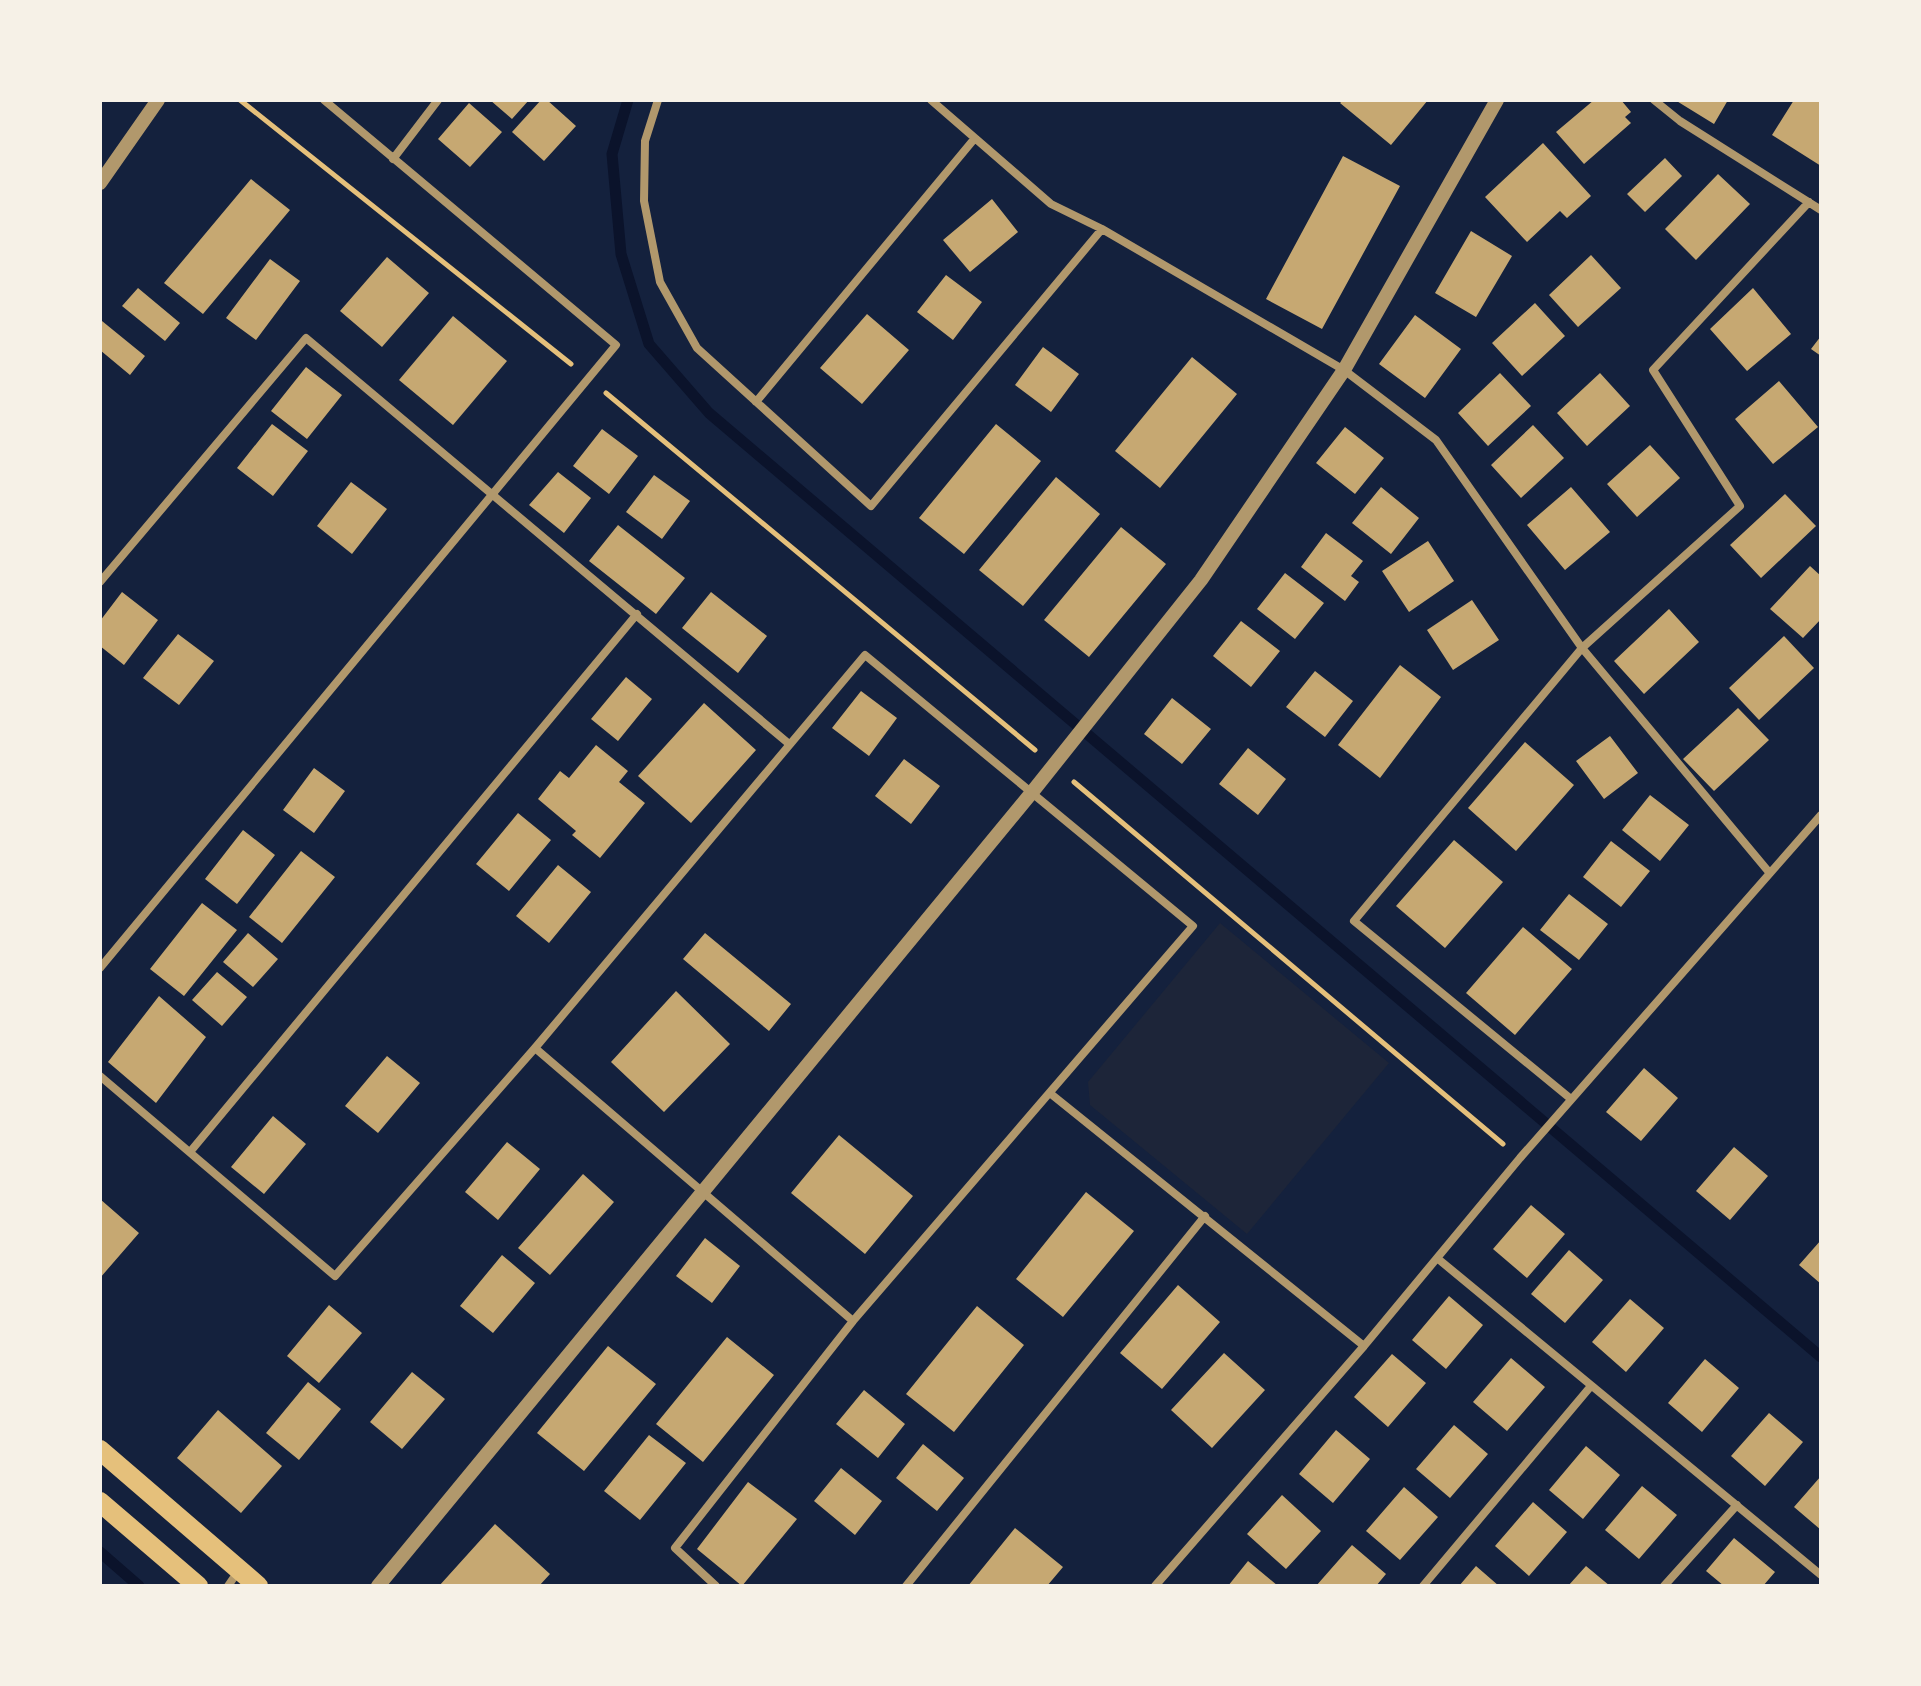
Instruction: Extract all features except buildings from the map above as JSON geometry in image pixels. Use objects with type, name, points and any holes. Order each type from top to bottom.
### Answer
[{"type":"main road","points":[[100,1450],[233,1578],[258,1586]]},
{"type":"main road","points":[[100,1502],[198,1586]]},
{"type":"street","points":[[100,183],[158,100]]},
{"type":"street","points":[[100,968],[616,345],[324,100]]},
{"type":"street","points":[[393,159],[438,100]]},
{"type":"street","points":[[658,100],[645,141],[644,201],[660,282],[697,348],[871,506],[1102,229]]},
{"type":"street","points":[[931,100],[1051,204],[1102,229],[1344,370],[1436,440],[1582,648],[1768,871]]},
{"type":"street","points":[[378,1586],[1033,791],[1201,580],[1344,370],[1497,100]]},
{"type":"street","points":[[1654,100],[1680,121],[1821,210]]},
{"type":"street","points":[[756,402],[975,138]]},
{"type":"street","points":[[1571,1099],[1354,921],[1582,648],[1740,506],[1653,370],[1809,202]]},
{"type":"street","points":[[100,582],[306,338],[788,743]]},
{"type":"street","points":[[190,1152],[637,614]]},
{"type":"street","points":[[100,1076],[335,1276],[535,1048],[865,655],[1033,791],[1193,926],[853,1321],[675,1548],[716,1586]]},
{"type":"street","points":[[1155,1586],[1364,1346],[1520,1158],[1768,871],[1821,815]]},
{"type":"street","points":[[535,1048],[853,1321]]},
{"type":"street","points":[[1051,1094],[1364,1346]]},
{"type":"street","points":[[906,1586],[1205,1216]]},
{"type":"street","points":[[1437,1258],[1821,1575]]},
{"type":"street","points":[[1423,1586],[1591,1386]]},
{"type":"street","points":[[1664,1586],[1737,1505]]},
{"type":"path","points":[[240,100],[589,379],[1520,1158]]},
{"type":"shaded area","points":[[1220,923],[1389,1063],[1247,1234],[1090,1105],[1088,1082]]},
{"type":"waterway","points":[[628,100],[612,154],[621,254],[649,344],[709,413],[1821,1357]]},
{"type":"waterway","points":[[100,1552],[139,1586]]}]
